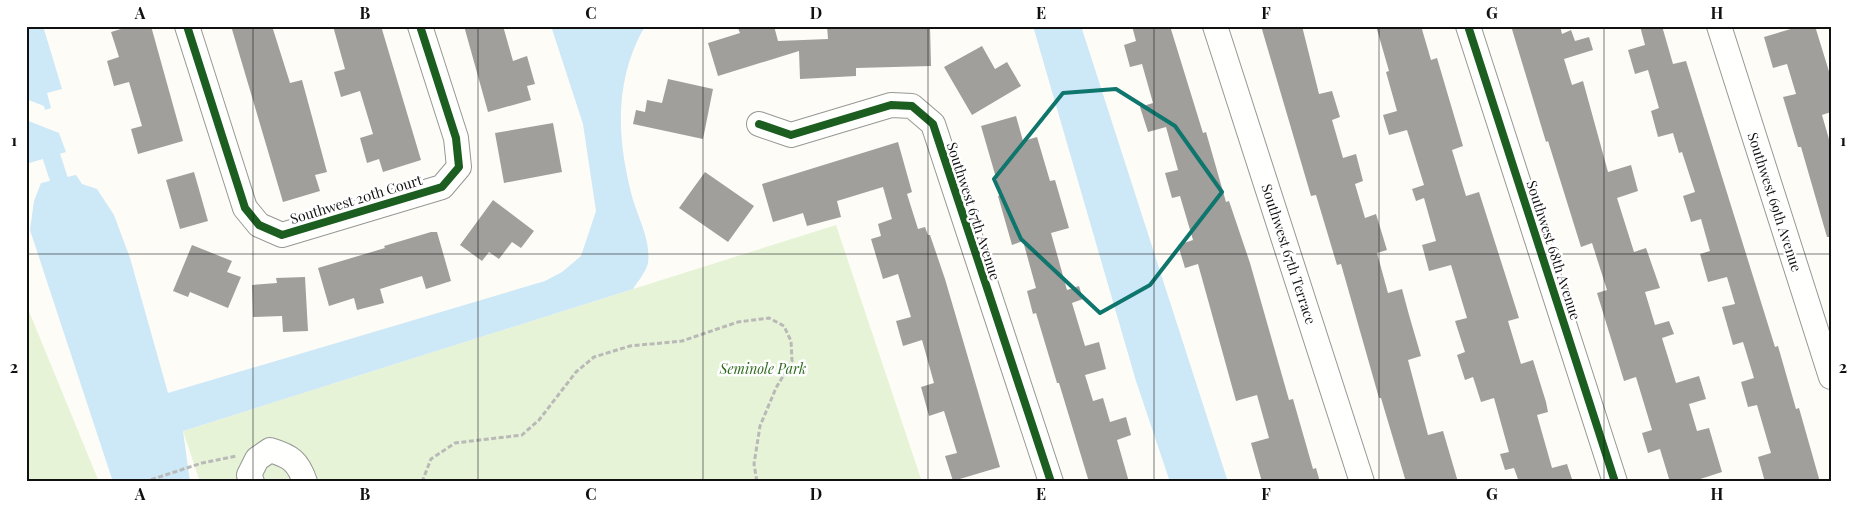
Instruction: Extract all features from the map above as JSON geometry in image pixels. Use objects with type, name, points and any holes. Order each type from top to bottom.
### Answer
[{"type":"street","name":"Southwest 20th Court","points":[[187,26],[245,208],[259,225],[282,235],[442,187],[459,167],[456,138],[420,26]]},
{"type":"street","name":"Southwest 67th Terrace","points":[[1215,26],[1362,482]]},
{"type":"street","name":"Southwest 68th Avenue","points":[[1468,26],[1615,482]]},
{"type":"street","name":"Southwest 69th Avenue","points":[[1719,26],[1831,377]]},
{"type":"street","name":"Southwest 67th Avenue","points":[[759,124],[792,134],[891,105],[912,106],[932,124],[1051,482]]},
{"type":"street","points":[[254,471],[270,450],[289,455],[302,470],[305,482]]},
{"type":"path","points":[[422,482],[431,459],[454,442],[522,435],[539,420],[576,372],[594,357],[630,346],[682,341],[738,322],[769,318],[784,326],[791,341],[792,361],[776,388],[760,426],[754,464],[758,482]]},
{"type":"path","points":[[144,482],[202,463],[231,456],[246,456],[254,471]]},
{"type":"highlighted area","points":[[1116,89],[1175,126],[1222,192],[1150,285],[1100,313],[1021,239],[994,179],[1063,93]]},
{"type":"green space","name":"Seminole Park","points":[[836,225],[922,482],[200,482],[183,431]]},
{"type":"green space","points":[[26,304],[99,482],[26,482]]},
{"type":"water","points":[[26,26],[43,26],[62,89],[47,93],[51,108],[45,110],[44,106],[26,99]]},
{"type":"water","points":[[551,26],[645,26],[627,68],[621,111],[621,134],[628,178],[648,247],[646,270],[633,289],[183,431],[190,482],[113,482],[30,230],[34,201],[41,183],[76,175],[82,184],[97,189],[114,215],[130,258],[168,393],[545,281],[562,272],[581,256],[596,211],[583,124]]},
{"type":"water","points":[[1033,26],[1081,26],[1228,482],[1170,482],[1136,381]]},
{"type":"water","points":[[26,120],[59,133],[66,152],[26,164]]},
{"type":"building","points":[[131,26],[151,26],[183,141],[138,154],[131,129],[142,126],[129,82],[114,86],[107,61],[119,57],[111,32]]},
{"type":"building","points":[[231,26],[272,26],[290,83],[302,80],[327,172],[315,175],[320,191],[283,202]]},
{"type":"building","points":[[333,26],[381,26],[421,160],[383,172],[379,159],[367,163],[360,138],[373,134],[360,91],[341,97],[334,72],[345,69]]},
{"type":"building","points":[[464,26],[503,26],[513,61],[527,56],[535,84],[527,86],[531,100],[488,112]]},
{"type":"building","points":[[737,26],[774,26],[778,41],[828,39],[827,26],[930,26],[931,66],[856,68],[856,76],[800,79],[799,51],[718,76],[708,43],[740,33]]},
{"type":"building","points":[[1132,26],[1170,26],[1203,133],[1206,132],[1226,202],[1229,201],[1250,263],[1289,400],[1293,399],[1313,469],[1316,468],[1320,482],[1262,482],[1251,443],[1269,438],[1257,395],[1236,401],[1198,264],[1185,268],[1178,245],[1193,240],[1180,196],[1172,198],[1165,173],[1178,170],[1166,127],[1148,132],[1140,107],[1153,103],[1142,64],[1130,67],[1124,45],[1136,41]]},
{"type":"building","points":[[1261,26],[1302,26],[1319,94],[1332,91],[1340,117],[1332,120],[1343,158],[1356,154],[1363,181],[1355,184],[1365,218],[1376,214],[1387,250],[1377,253],[1388,293],[1402,289],[1421,356],[1408,360],[1428,435],[1443,431],[1458,482],[1406,482],[1381,398],[1379,398],[1341,264],[1337,265],[1316,195],[1311,196]]},
{"type":"building","points":[[1376,26],[1421,26],[1431,60],[1437,58],[1463,146],[1452,150],[1466,196],[1479,192],[1519,318],[1508,321],[1521,364],[1533,360],[1546,402],[1548,412],[1537,415],[1552,468],[1567,464],[1573,482],[1519,482],[1514,468],[1505,470],[1500,454],[1509,452],[1494,398],[1481,402],[1473,377],[1465,380],[1457,355],[1465,352],[1455,321],[1467,318],[1451,265],[1429,271],[1422,245],[1436,241],[1424,198],[1416,201],[1412,189],[1424,185],[1407,130],[1389,135],[1383,115],[1397,111],[1386,72],[1389,71]]},
{"type":"building","points":[[1511,26],[1560,26],[1562,34],[1571,30],[1575,41],[1589,37],[1593,50],[1564,59],[1572,85],[1583,81],[1608,172],[1631,165],[1638,191],[1617,198],[1634,252],[1646,248],[1660,288],[1645,292],[1655,325],[1669,321],[1674,334],[1662,338],[1676,383],[1699,376],[1706,399],[1689,404],[1697,431],[1709,428],[1722,472],[1691,482],[1670,482],[1660,449],[1648,453],[1642,433],[1652,430],[1636,377],[1624,381],[1597,293],[1607,290],[1592,243],[1581,247],[1548,141],[1546,142]]},
{"type":"building","points":[[1640,26],[1662,26],[1673,64],[1686,61],[1775,347],[1778,346],[1796,409],[1799,408],[1820,482],[1765,482],[1758,457],[1771,453],[1757,405],[1748,407],[1741,382],[1754,378],[1743,342],[1733,345],[1722,307],[1735,304],[1727,277],[1708,282],[1700,254],[1710,251],[1701,219],[1691,222],[1683,196],[1695,192],[1682,152],[1679,153],[1673,133],[1658,137],[1651,111],[1659,108],[1648,70],[1635,74],[1628,50],[1645,45]]},
{"type":"building","points":[[1801,26],[1815,26],[1831,78],[1831,112],[1822,115],[1831,146],[1831,237],[1827,237],[1801,147],[1798,147],[1783,97],[1796,94],[1787,64],[1773,68],[1764,37]]},
{"type":"building","points":[[982,46],[995,69],[1007,62],[1021,86],[972,115],[944,67]]},
{"type":"building","points":[[668,79],[713,89],[703,139],[633,124],[636,110],[645,112],[647,100],[662,103]]},
{"type":"building","points":[[1016,116],[1023,141],[1037,137],[1050,181],[1055,180],[1069,228],[1051,233],[1067,290],[1079,286],[1083,299],[1072,303],[1085,346],[1099,342],[1106,369],[1085,375],[1093,401],[1103,398],[1110,422],[1126,417],[1131,435],[1117,440],[1129,482],[1089,482],[1036,313],[1033,314],[1027,291],[1036,288],[1023,241],[1012,245],[998,196],[1001,195],[981,126]]},
{"type":"building","points":[[553,123],[562,172],[504,183],[495,133]]},
{"type":"building","points":[[898,142],[912,192],[907,194],[918,229],[925,227],[928,235],[930,235],[945,279],[1000,467],[953,481],[945,456],[957,453],[944,411],[929,416],[921,387],[934,383],[922,340],[903,346],[896,321],[911,317],[898,274],[883,279],[871,239],[881,236],[878,224],[892,219],[883,187],[837,201],[841,217],[807,226],[803,213],[773,222],[762,184]]},
{"type":"building","points":[[194,172],[208,221],[180,229],[166,180]]},
{"type":"building","points":[[705,172],[754,206],[728,242],[679,208]]},
{"type":"building","points":[[493,200],[534,231],[521,248],[512,242],[499,259],[489,252],[482,261],[460,245]]},
{"type":"building","points":[[431,232],[437,232],[451,281],[426,289],[422,276],[380,289],[384,303],[357,310],[354,298],[329,306],[318,268]]},
{"type":"building","points":[[192,245],[232,261],[227,272],[241,277],[228,308],[190,292],[188,297],[173,291]]},
{"type":"building","points":[[305,277],[308,331],[283,332],[282,316],[253,317],[252,285],[277,283],[276,278]]},
{"type":"waterway","points":[[26,148],[49,149],[66,201]]},
{"type":"cycle path","points":[[187,26],[245,208],[259,225],[282,235],[442,187],[459,167],[456,138],[420,26]]},
{"type":"cycle path","points":[[1468,26],[1615,482]]},
{"type":"cycle path","points":[[759,124],[791,135],[891,105],[912,106],[933,124],[1051,482]]}]
